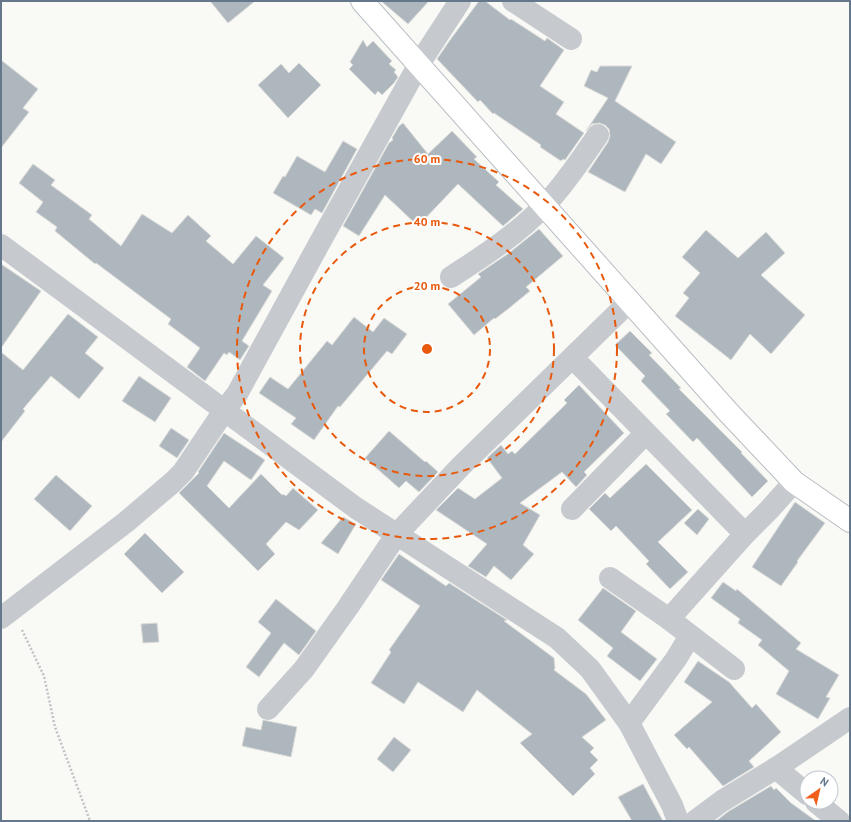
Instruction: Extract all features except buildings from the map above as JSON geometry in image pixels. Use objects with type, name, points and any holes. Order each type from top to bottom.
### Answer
[{"type":"street","points":[[362,1],[728,412],[794,482],[850,521]]},
{"type":"street","points":[[7,614],[126,522],[183,472],[237,394],[318,244],[419,64],[460,1]]},
{"type":"street","points":[[513,1],[571,39]]},
{"type":"street","points":[[451,277],[504,242],[545,205],[560,188],[598,135]]},
{"type":"street","points":[[1,245],[356,508],[557,638],[590,669],[629,723],[672,805],[678,821]]},
{"type":"street","points":[[268,709],[304,669],[397,534],[461,466],[630,301]]},
{"type":"street","points":[[573,358],[745,534]]},
{"type":"street","points":[[572,509],[646,433]]},
{"type":"street","points":[[669,620],[745,534],[794,482]]},
{"type":"street","points":[[610,578],[734,669]]},
{"type":"street","points":[[629,723],[676,659],[690,636]]},
{"type":"street","points":[[695,821],[722,800],[776,768],[850,718]]},
{"type":"street","points":[[776,768],[799,787]]},
{"type":"street","points":[[826,810],[839,821]]},
{"type":"path","points":[[7,614],[44,676],[55,727],[90,821]]}]
